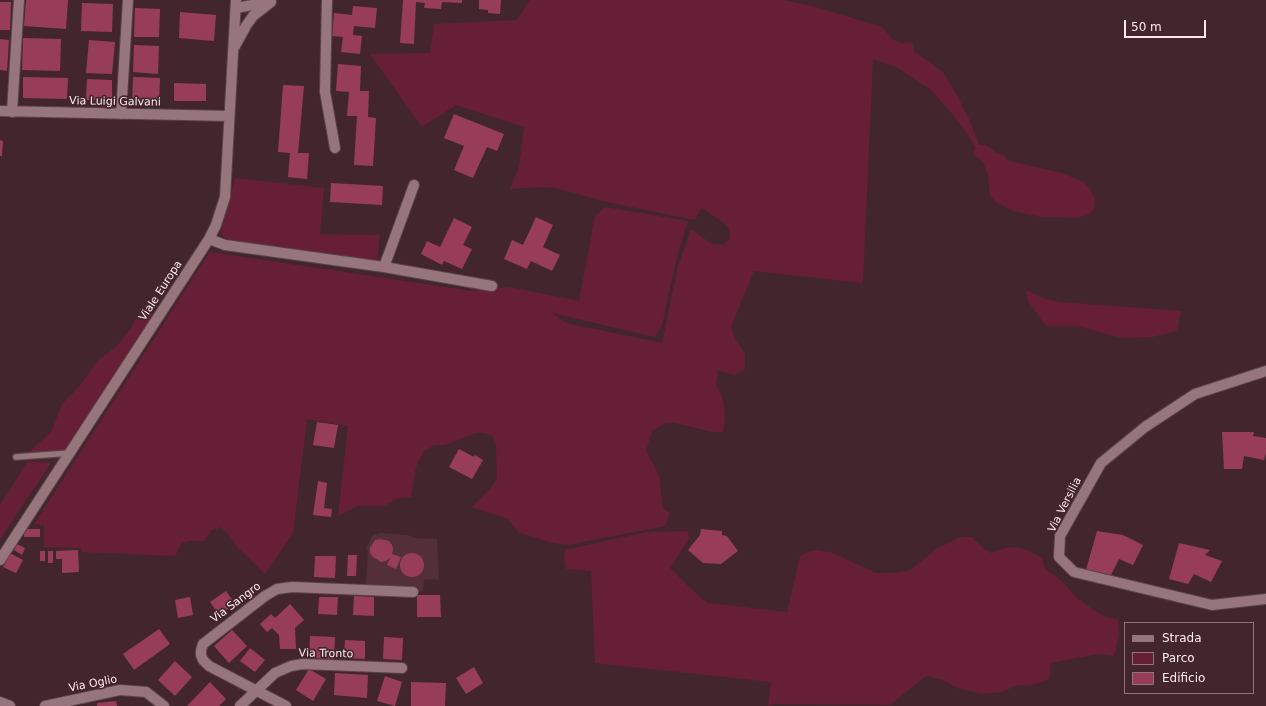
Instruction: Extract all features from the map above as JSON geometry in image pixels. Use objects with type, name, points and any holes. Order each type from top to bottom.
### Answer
[{"type":"street","points":[[12,112],[19,0]]},
{"type":"street","points":[[121,114],[128,0]]},
{"type":"street","points":[[327,0],[325,92],[335,148]]},
{"type":"street","points":[[236,4],[272,1]]},
{"type":"street","points":[[234,48],[246,26],[258,12],[272,1]]},
{"type":"street","name":"Viale Europa","points":[[0,560],[209,239],[216,225],[225,197],[236,4]]},
{"type":"street","name":"Via Luigi Galvani","points":[[0,111],[229,116]]},
{"type":"street","points":[[384,267],[414,185]]},
{"type":"street","points":[[209,239],[225,245],[384,267],[492,286]]},
{"type":"street","name":"Via Versilia","points":[[1266,371],[1196,394],[1145,428],[1101,463],[1060,536],[1059,557],[1074,572],[1212,605],[1266,599]]},
{"type":"street","name":"Via Sangro","points":[[256,691],[209,666],[203,660],[200,653],[203,644],[207,640],[268,593],[287,587],[412,592]]},
{"type":"street","name":"Via Tronto","points":[[240,706],[279,671],[295,665],[402,668]]},
{"type":"street","name":"Via Oglio","points":[[45,706],[120,690],[146,692],[164,706]]},
{"type":"street","points":[[256,691],[286,706]]},
{"type":"street","points":[[0,702],[10,706]]},
{"type":"lane","points":[[16,457],[70,453]]},
{"type":"shaded area","points":[[380,533],[407,535],[415,538],[437,539],[439,580],[424,579],[423,591],[366,587],[368,550],[366,549],[372,536]]},
{"type":"green space","points":[[530,0],[784,0],[812,6],[882,27],[893,40],[902,43],[912,42],[914,51],[943,72],[969,119],[979,145],[985,145],[995,152],[1003,155],[1009,161],[1062,173],[1083,182],[1091,190],[1095,199],[1094,210],[1088,215],[1076,218],[1042,217],[1013,211],[996,202],[990,196],[988,175],[983,162],[973,154],[975,147],[969,136],[954,116],[931,90],[898,68],[873,59],[863,283],[754,271],[731,327],[735,339],[745,354],[745,369],[734,375],[718,370],[716,384],[723,400],[725,417],[723,432],[713,432],[675,423],[666,423],[652,431],[646,451],[659,475],[663,509],[670,513],[665,526],[567,545],[552,543],[518,532],[508,519],[472,507],[490,489],[497,479],[496,443],[492,436],[483,433],[476,433],[445,445],[435,445],[424,451],[416,467],[411,497],[399,498],[384,506],[357,506],[338,516],[348,426],[307,419],[293,533],[265,574],[238,548],[221,527],[212,530],[204,541],[190,541],[182,543],[175,556],[82,552],[81,548],[44,547],[44,525],[34,524],[210,252],[472,291],[509,287],[579,301],[595,216],[605,207],[688,221],[678,253],[662,325],[655,337],[552,313],[566,323],[662,343],[678,266],[691,229],[712,244],[723,245],[730,239],[729,229],[723,222],[701,208],[695,220],[607,202],[556,188],[542,187],[510,189],[519,167],[524,127],[456,105],[422,127],[370,54],[430,53],[434,24],[517,20]]},
{"type":"green space","points":[[235,178],[324,188],[320,234],[380,235],[377,261],[226,240],[221,233]]},
{"type":"green space","points":[[1026,290],[1043,298],[1059,302],[1181,311],[1177,331],[1152,337],[1122,338],[1078,326],[1046,326],[1028,301]]},
{"type":"green space","points":[[145,310],[154,314],[64,451],[29,452],[51,432],[62,404],[79,387],[97,361],[116,347],[132,327],[134,321]]},
{"type":"green space","points":[[28,461],[51,463],[0,539],[0,505]]},
{"type":"green space","points":[[688,531],[689,539],[670,568],[693,591],[708,603],[787,612],[800,556],[808,552],[817,550],[833,553],[876,573],[893,573],[910,570],[938,548],[961,537],[972,537],[984,549],[991,553],[1005,548],[1016,547],[1029,551],[1042,558],[1045,569],[1061,580],[1077,598],[1092,609],[1105,617],[1118,619],[1119,635],[1114,656],[1098,654],[1051,663],[1049,679],[1029,686],[1018,685],[1002,692],[981,694],[958,688],[943,680],[926,676],[890,705],[775,704],[768,706],[771,682],[595,663],[591,571],[566,569],[564,558],[565,550],[647,532]]},
{"type":"building","points":[[26,0],[68,0],[66,29],[24,26]]},
{"type":"building","points":[[403,0],[462,0],[462,3],[442,2],[441,9],[424,8],[425,3],[416,2],[414,44],[400,43]]},
{"type":"building","points":[[479,0],[501,0],[500,14],[488,13],[488,10],[479,9]]},
{"type":"building","points":[[0,2],[11,2],[10,30],[0,30]]},
{"type":"building","points":[[82,3],[113,4],[112,32],[81,31]]},
{"type":"building","points":[[353,6],[377,8],[375,28],[354,26],[353,35],[362,36],[360,54],[341,52],[343,37],[332,36],[334,13],[352,15]]},
{"type":"building","points":[[135,8],[160,9],[159,37],[134,37]]},
{"type":"building","points":[[180,12],[216,15],[214,41],[179,38]]},
{"type":"building","points":[[23,38],[61,39],[60,71],[22,70]]},
{"type":"building","points":[[0,39],[9,40],[7,71],[0,70]]},
{"type":"building","points":[[89,40],[115,42],[112,74],[86,73]]},
{"type":"building","points":[[134,45],[159,46],[158,74],[133,72]]},
{"type":"building","points":[[338,64],[361,66],[360,91],[369,91],[368,117],[376,118],[373,166],[354,165],[357,116],[347,116],[349,92],[336,91]]},
{"type":"building","points":[[23,77],[68,78],[67,99],[23,98]]},
{"type":"building","points":[[133,77],[160,78],[159,102],[132,101]]},
{"type":"building","points":[[87,79],[112,80],[112,101],[86,100]]},
{"type":"building","points":[[174,83],[206,84],[206,101],[174,101]]},
{"type":"building","points":[[283,85],[304,86],[298,153],[309,153],[307,179],[288,177],[290,153],[278,152]]},
{"type":"building","points":[[454,114],[504,134],[497,151],[487,147],[473,178],[454,170],[464,146],[444,138]]},
{"type":"building","points":[[0,140],[3,141],[2,156],[0,156]]},
{"type":"building","points":[[331,183],[383,186],[382,205],[330,202]]},
{"type":"building","points":[[536,217],[553,225],[543,247],[560,255],[552,271],[531,261],[527,269],[504,259],[512,240],[523,245]]},
{"type":"building","points":[[454,218],[472,227],[463,245],[472,249],[462,269],[444,261],[442,265],[421,254],[427,241],[440,247]]},
{"type":"building","points":[[317,422],[338,425],[334,448],[313,445]]},
{"type":"building","points":[[1222,432],[1254,432],[1253,436],[1266,438],[1266,453],[1264,460],[1244,456],[1242,469],[1224,469]]},
{"type":"building","points":[[459,449],[474,457],[475,455],[483,460],[472,479],[449,467]]},
{"type":"building","points":[[318,481],[327,483],[324,508],[332,509],[331,517],[313,515]]},
{"type":"building","points":[[27,529],[40,529],[40,537],[24,537]]},
{"type":"building","points":[[701,529],[722,531],[722,535],[727,536],[738,551],[721,564],[703,563],[688,550],[700,535]]},
{"type":"building","points":[[1097,531],[1123,535],[1143,545],[1133,565],[1119,559],[1111,575],[1086,570]]},
{"type":"building","points":[[380,539],[389,541],[393,549],[392,554],[401,557],[396,569],[387,565],[390,558],[381,562],[370,553],[370,548],[375,540]]},
{"type":"building","points":[[1179,543],[1210,550],[1205,555],[1222,561],[1211,582],[1194,574],[1188,584],[1169,579]]},
{"type":"building","points":[[17,544],[25,548],[22,555],[14,550]]},
{"type":"building","points":[[78,550],[79,572],[62,573],[62,559],[56,559],[56,551]]},
{"type":"building","points":[[40,551],[45,551],[45,561],[40,561]]},
{"type":"building","points":[[48,551],[53,551],[53,563],[48,563]]},
{"type":"building","points":[[10,553],[23,560],[16,573],[3,567]]},
{"type":"building","points":[[412,553],[417,554],[423,560],[423,570],[417,576],[412,577],[407,576],[401,570],[400,565],[401,560],[407,554]]},
{"type":"building","points":[[348,555],[357,555],[356,576],[347,576]]},
{"type":"building","points":[[315,556],[336,556],[335,578],[314,577]]},
{"type":"building","points":[[226,591],[235,604],[219,615],[210,602]]},
{"type":"building","points":[[417,595],[440,595],[441,617],[417,617]]},
{"type":"building","points":[[354,596],[374,597],[374,616],[353,615]]},
{"type":"building","points":[[190,597],[193,615],[178,618],[175,600]]},
{"type":"building","points":[[319,597],[338,597],[337,615],[318,614]]},
{"type":"building","points":[[290,604],[304,620],[295,628],[296,649],[280,649],[279,635],[272,628],[267,632],[260,624],[271,614],[275,618]]},
{"type":"building","points":[[159,629],[170,644],[134,670],[123,654]]},
{"type":"building","points":[[232,630],[247,646],[229,663],[214,646]]},
{"type":"building","points":[[310,636],[335,637],[334,659],[309,658]]},
{"type":"building","points":[[384,637],[403,638],[402,660],[383,659]]},
{"type":"building","points":[[345,640],[365,641],[365,659],[344,658]]},
{"type":"building","points":[[250,648],[265,660],[255,672],[240,661]]},
{"type":"building","points":[[175,661],[192,677],[175,696],[158,680]]},
{"type":"building","points":[[474,667],[483,683],[466,694],[456,678]]},
{"type":"building","points":[[309,669],[326,679],[313,701],[296,690]]},
{"type":"building","points":[[335,673],[368,675],[367,698],[334,695]]},
{"type":"building","points":[[385,676],[402,682],[395,706],[377,701]]},
{"type":"building","points":[[210,682],[226,699],[219,706],[187,706]]},
{"type":"building","points":[[411,682],[446,683],[445,706],[411,706]]},
{"type":"building","points":[[116,701],[117,706],[97,706],[97,703]]}]
